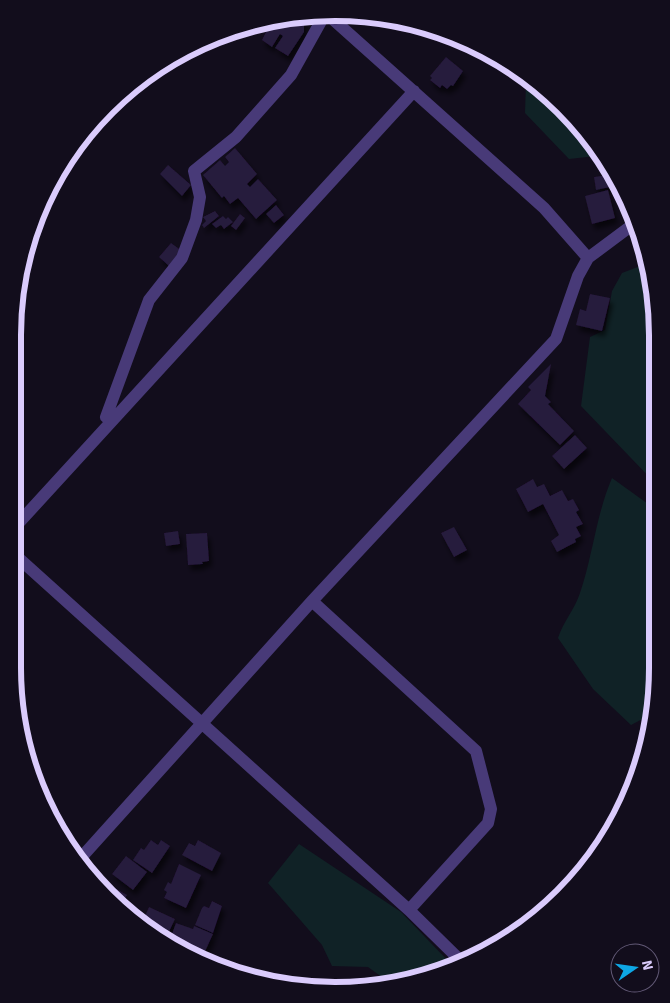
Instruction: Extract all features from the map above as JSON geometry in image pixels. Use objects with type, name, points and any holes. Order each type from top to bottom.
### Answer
[{"type":"street","points":[[334,21],[544,208],[588,258]]},
{"type":"street","points":[[112,421],[106,417],[149,300],[182,258],[196,220],[200,197],[194,171],[236,137],[291,75],[322,22]]},
{"type":"street","points":[[21,520],[414,91]]},
{"type":"street","points":[[83,855],[312,601],[556,339],[578,276],[588,258],[629,226]]},
{"type":"street","points":[[21,560],[409,910],[456,957]]},
{"type":"street","points":[[312,601],[476,751],[490,808],[488,823],[409,910]]},
{"type":"shaded area","points":[[526,86],[557,113],[593,156],[569,159],[525,113]]},
{"type":"shaded area","points":[[641,266],[646,294],[649,335],[649,477],[581,406],[590,337],[605,330],[612,291],[622,273]]},
{"type":"shaded area","points":[[612,478],[649,505],[648,689],[645,718],[631,725],[593,689],[558,638],[580,593]]},
{"type":"shaded area","points":[[299,844],[401,912],[448,961],[416,971],[383,978],[368,967],[332,966],[322,945],[268,883]]},
{"type":"building","points":[[304,23],[304,32],[288,56],[275,48],[283,36],[280,34],[272,47],[262,40],[268,29]]},
{"type":"building","points":[[446,57],[463,71],[453,86],[451,85],[447,89],[442,85],[440,88],[430,80],[432,78],[430,76]]},
{"type":"building","points":[[235,148],[257,174],[247,184],[250,187],[258,179],[277,200],[256,219],[238,198],[230,204],[224,196],[222,198],[203,175],[220,160],[225,166],[229,162],[225,157]]},
{"type":"building","points":[[168,165],[191,185],[182,196],[160,174]]},
{"type":"building","points":[[605,175],[610,187],[596,190],[594,177]]},
{"type":"building","points":[[608,190],[615,218],[592,224],[585,196]]},
{"type":"building","points":[[276,205],[284,215],[274,223],[266,214]]},
{"type":"building","points":[[215,211],[219,216],[204,228],[202,225],[206,221],[203,217]]},
{"type":"building","points":[[240,214],[245,218],[236,230],[231,226]]},
{"type":"building","points":[[223,216],[226,219],[228,217],[233,222],[224,229],[221,225],[216,228],[212,224]]},
{"type":"building","points":[[171,243],[182,251],[169,266],[159,257]]},
{"type":"building","points":[[590,294],[610,298],[602,331],[576,325],[580,309],[586,311]]},
{"type":"building","points":[[551,364],[545,396],[551,402],[548,404],[574,431],[560,445],[518,404],[531,390],[528,387]]},
{"type":"building","points":[[575,435],[587,448],[564,469],[552,456]]},
{"type":"building","points":[[533,479],[537,487],[544,484],[550,496],[562,490],[568,501],[573,499],[579,510],[576,512],[583,524],[576,527],[581,536],[575,539],[576,542],[557,552],[551,541],[559,535],[543,504],[528,512],[516,489]]},
{"type":"building","points":[[454,527],[467,550],[454,557],[441,533]]},
{"type":"building","points":[[178,531],[180,544],[166,546],[164,533]]},
{"type":"building","points":[[207,533],[209,561],[202,562],[203,564],[188,565],[186,534]]},
{"type":"building","points":[[151,840],[158,845],[161,840],[170,846],[152,873],[133,860],[141,848],[144,850]]},
{"type":"building","points":[[198,840],[221,853],[212,871],[182,855],[189,843],[195,846]]},
{"type":"building","points":[[126,856],[147,872],[133,890],[112,874]]},
{"type":"building","points":[[179,864],[201,875],[186,908],[164,898],[167,892],[164,890],[168,882],[171,884]]},
{"type":"building","points":[[107,884],[127,895],[124,900]]},
{"type":"building","points":[[212,901],[222,906],[213,933],[195,925],[202,908],[204,906],[209,908]]},
{"type":"building","points":[[149,907],[175,919],[168,934],[144,917]]},
{"type":"building","points":[[176,923],[193,929],[194,926],[213,934],[204,953],[181,941],[181,939],[172,934]]}]
